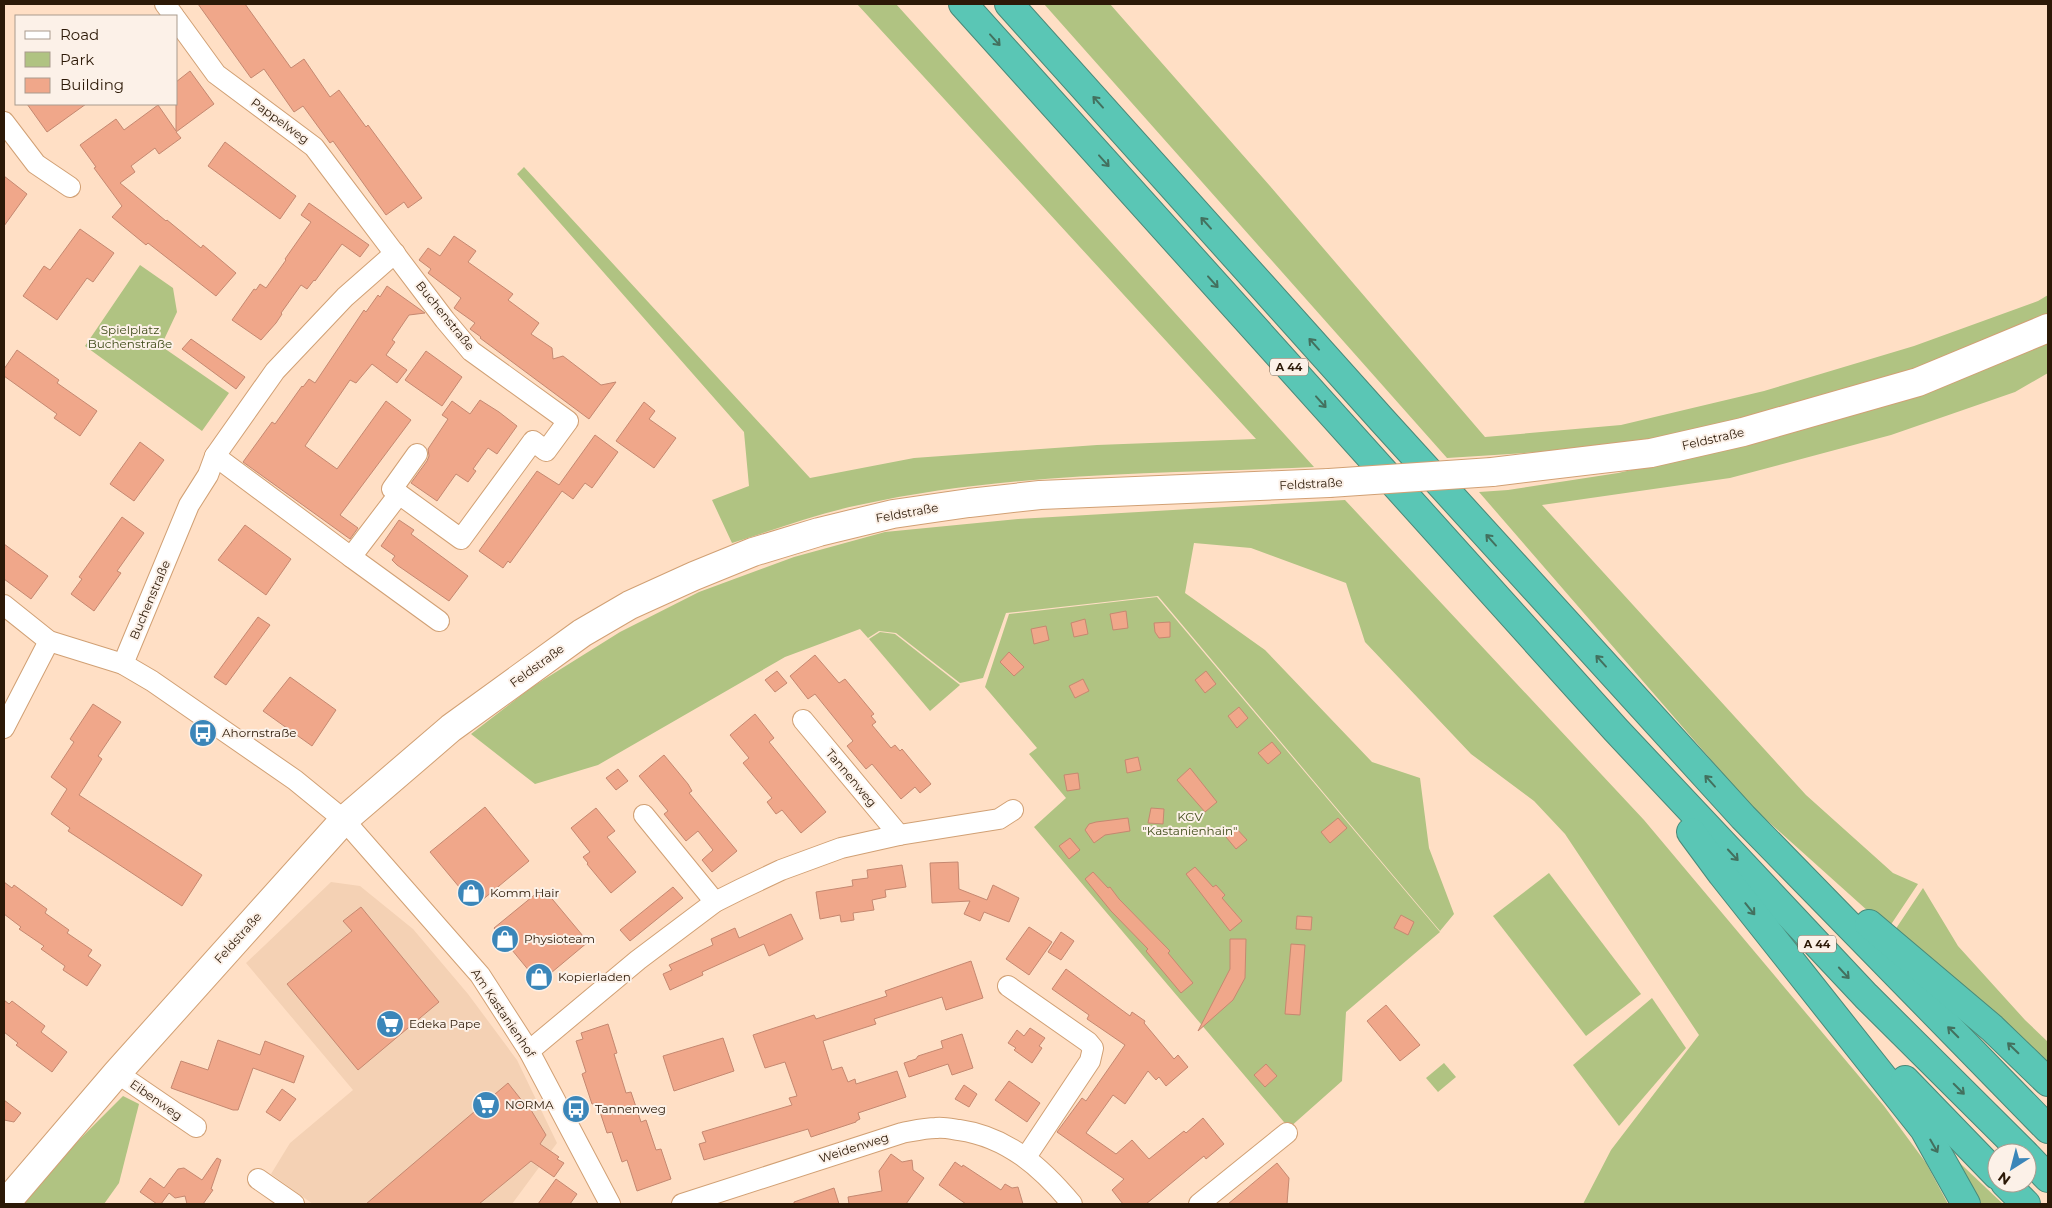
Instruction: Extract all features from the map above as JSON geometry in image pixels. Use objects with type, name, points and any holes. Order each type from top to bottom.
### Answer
[{"type":"highway","name":"A 44","points":[[963,4],[1616,730],[1866,996],[2014,1143]]},
{"type":"highway","name":"A 44","points":[[1010,4],[1382,420],[1742,817],[2048,1129]]},
{"type":"highway","points":[[1616,730],[1722,874],[1799,968],[1924,1129],[1966,1204]]},
{"type":"highway","points":[[1742,817],[1992,1028],[2048,1082]]},
{"type":"highway","points":[[1799,968],[1987,1165]]},
{"type":"highway","points":[[2037,1166],[2048,1178]]},
{"type":"highway","points":[[2015,1193],[2026,1204]]},
{"type":"main road","name":"Feldstraße","points":[[5,1204],[117,1073],[344,820],[451,728],[582,633],[630,606],[694,576],[753,552],[819,532],[875,518],[969,503],[1040,496],[1329,484],[1492,472],[1651,454],[1743,432],[1918,382],[2048,328]]},
{"type":"street","points":[[165,4],[173,15]]},
{"type":"street","name":"Pappelweg","points":[[178,22],[216,74],[314,147],[344,188],[396,252]]},
{"type":"street","points":[[4,122],[36,164],[70,187]]},
{"type":"street","name":"Buchenstraße","points":[[123,664],[189,505],[208,474],[215,456],[275,371],[345,297],[396,252],[445,320],[471,351],[568,421],[546,451],[533,442],[461,539],[399,494]]},
{"type":"street","points":[[351,557],[399,494],[392,489],[417,454]]},
{"type":"street","points":[[215,456],[439,621]]},
{"type":"street","points":[[4,605],[49,642],[123,664],[152,681],[287,775],[344,820]]},
{"type":"street","points":[[4,728],[49,642]]},
{"type":"street","name":"Tannenweg","points":[[803,720],[899,835]]},
{"type":"street","points":[[530,1051],[638,960],[715,902],[780,870],[842,848],[899,835],[999,819],[1013,810]]},
{"type":"street","points":[[644,815],[715,902]]},
{"type":"street","name":"Am Kastanienhof","points":[[344,820],[480,975],[530,1051],[610,1204]]},
{"type":"street","points":[[1008,986],[1088,1042],[1093,1048],[1093,1055],[1090,1061],[1026,1157]]},
{"type":"street","name":"Eibenweg","points":[[117,1073],[196,1127]]},
{"type":"street","name":"Weidenweg","points":[[682,1204],[893,1135],[937,1128],[973,1132],[1000,1141],[1026,1157],[1051,1179],[1072,1204]]},
{"type":"street","points":[[1199,1204],[1287,1133]]},
{"type":"street","points":[[258,1178],[294,1204]]},
{"type":"shaded area","points":[[331,882],[360,886],[413,929],[468,994],[517,1060],[557,1143],[512,1204],[313,1204],[271,1174],[290,1143],[353,1090],[246,963]]},
{"type":"green space","points":[[857,4],[896,4],[1314,467],[1085,476],[971,486],[859,505],[732,543],[712,500],[749,486],[744,432],[517,174],[524,167],[810,478],[914,458],[1097,445],[1256,439]]},
{"type":"green space","points":[[1044,4],[1110,4],[1270,186],[1485,437],[1621,425],[1764,391],[1914,346],[2038,301],[2048,295],[2048,316],[1913,375],[1745,423],[1617,447],[1447,458]]},
{"type":"green space","name":"Spielplatz Buchenstraße","points":[[140,265],[173,288],[177,312],[161,346],[229,393],[202,431],[85,346]]},
{"type":"green space","points":[[2048,340],[2048,373],[2015,392],[1891,435],[1730,478],[1542,505],[1806,795],[1893,873],[1918,884],[1888,929],[1752,807],[1479,492],[1508,490],[1618,473],[1738,446]]},
{"type":"green space","points":[[1345,500],[1644,820],[1884,1106],[1926,1163],[1948,1204],[1583,1204],[1611,1150],[1699,1035],[1565,834],[1534,801],[1471,754],[1365,642],[1346,583],[1251,548],[1194,543],[1185,593],[1265,650],[1372,762],[1420,778],[1429,848],[1454,914],[1440,931],[1158,596],[1006,613],[983,678],[960,683],[896,633],[879,631],[868,638],[860,629],[785,657],[598,765],[535,784],[471,734],[532,687],[620,632],[699,592],[794,557],[885,532],[1018,519]]},
{"type":"green space","name":"KGV \"Kastanienhain\"","points":[[1157,597],[1440,932],[1346,1012],[1342,1081],[1289,1128],[1034,827],[1066,798],[1029,754],[1037,748],[985,687],[1009,614]]},
{"type":"green space","points":[[880,632],[895,634],[960,685],[930,711],[869,639]]},
{"type":"green space","points":[[1549,873],[1641,994],[1586,1036],[1493,916]]},
{"type":"green space","points":[[1923,888],[1958,946],[2025,1020],[2048,1042],[2048,1076],[1893,933]]},
{"type":"green space","points":[[1652,998],[1686,1048],[1619,1126],[1573,1065]]},
{"type":"green space","points":[[1444,1063],[1456,1077],[1438,1092],[1426,1078]]},
{"type":"green space","points":[[123,1096],[139,1104],[119,1183],[104,1204],[24,1204],[65,1154]]},
{"type":"green space","points":[[1944,1148],[1987,1189],[1987,1193],[1991,1193],[2003,1204],[1971,1204]]},
{"type":"building","points":[[198,4],[245,4],[291,68],[304,59],[330,97],[339,90],[366,127],[368,125],[422,198],[408,208],[404,202],[386,215],[333,141],[330,143],[303,106],[294,112],[264,69],[251,78]]},
{"type":"building","points":[[190,71],[214,104],[176,132],[181,138],[159,154],[155,148],[131,166],[135,172],[120,183],[201,248],[203,245],[236,273],[216,296],[148,243],[146,245],[112,217],[122,206],[94,168],[96,167],[80,145],[116,119],[124,130],[158,105],[176,131],[178,80]]},
{"type":"building","points":[[28,105],[85,105],[47,132]]},
{"type":"building","points":[[225,142],[296,196],[280,219],[208,166]]},
{"type":"building","points":[[4,176],[27,194],[4,226]]},
{"type":"building","points":[[309,203],[369,245],[360,257],[342,244],[307,289],[301,285],[276,323],[261,340],[232,320],[254,289],[256,290],[260,284],[266,288],[286,260],[311,222],[301,215]]},
{"type":"building","points":[[80,229],[114,253],[93,282],[87,278],[57,320],[23,296],[44,266],[50,270]]},
{"type":"building","points":[[454,236],[476,251],[468,262],[513,294],[508,300],[539,323],[531,334],[552,348],[553,359],[563,356],[601,385],[616,382],[589,419],[470,329],[475,323],[454,308],[461,298],[428,273],[431,269],[419,260],[428,248],[440,256]]},
{"type":"building","points":[[387,286],[425,313],[409,315],[392,340],[395,342],[386,355],[407,370],[397,383],[372,364],[356,383],[350,380],[305,446],[337,469],[386,401],[411,420],[340,515],[358,528],[350,539],[243,462],[272,422],[275,424],[302,386],[309,379],[315,383],[364,310],[366,312]]},
{"type":"building","points":[[191,339],[245,377],[236,389],[182,349]]},
{"type":"building","points":[[17,350],[59,380],[57,383],[97,411],[80,436],[54,418],[57,414],[4,376],[4,369]]},
{"type":"building","points":[[426,351],[462,377],[442,406],[405,380]]},
{"type":"building","points":[[480,400],[517,426],[497,454],[488,448],[473,469],[476,471],[468,482],[456,474],[437,501],[411,483],[427,461],[429,456],[428,449],[448,419],[442,415],[452,401],[470,414]]},
{"type":"building","points":[[644,402],[655,411],[649,419],[676,438],[654,468],[616,441]]},
{"type":"building","points":[[595,435],[618,452],[592,488],[585,483],[573,499],[562,491],[510,563],[508,561],[503,568],[479,551],[537,471],[559,485]]},
{"type":"building","points":[[140,442],[164,460],[134,501],[110,484]]},
{"type":"building","points":[[122,517],[144,533],[117,571],[121,573],[94,611],[71,594],[82,579],[79,577]]},
{"type":"building","points":[[399,520],[414,530],[411,534],[468,576],[449,601],[397,565],[392,560],[395,556],[381,546]]},
{"type":"building","points":[[245,525],[291,559],[266,595],[218,560]]},
{"type":"building","points":[[4,544],[48,576],[31,599],[4,579]]},
{"type":"building","points":[[1126,611],[1128,628],[1113,630],[1110,614]]},
{"type":"building","points":[[258,617],[270,625],[226,685],[214,677]]},
{"type":"building","points":[[1085,619],[1088,634],[1074,637],[1071,623]]},
{"type":"building","points":[[1170,622],[1170,637],[1159,638],[1155,632],[1154,623]]},
{"type":"building","points":[[1046,626],[1049,640],[1034,644],[1031,629]]},
{"type":"building","points":[[1009,652],[1024,667],[1014,676],[1000,662]]},
{"type":"building","points":[[815,655],[839,683],[845,679],[874,714],[871,716],[876,722],[872,725],[891,748],[895,745],[900,751],[902,749],[931,784],[920,793],[915,787],[901,799],[872,764],[866,769],[847,746],[853,741],[815,694],[808,699],[790,676]]},
{"type":"building","points":[[777,671],[787,683],[775,692],[765,680]]},
{"type":"building","points":[[1206,671],[1216,684],[1205,693],[1195,680]]},
{"type":"building","points":[[290,677],[336,710],[312,746],[263,711]]},
{"type":"building","points":[[1083,679],[1089,691],[1075,698],[1069,686]]},
{"type":"building","points":[[93,704],[121,722],[98,756],[102,759],[79,795],[202,875],[182,906],[68,831],[70,828],[51,814],[67,789],[51,777],[74,742],[70,739]]},
{"type":"building","points":[[1239,707],[1248,718],[1237,728],[1228,716]]},
{"type":"building","points":[[755,714],[774,738],[769,742],[826,812],[801,833],[782,810],[776,814],[767,802],[772,798],[743,763],[749,758],[730,735]]},
{"type":"building","points":[[1272,742],[1281,753],[1268,764],[1258,753]]},
{"type":"building","points":[[664,755],[688,784],[692,791],[689,793],[737,851],[712,872],[702,860],[713,850],[698,831],[686,841],[664,814],[668,811],[639,776]]},
{"type":"building","points":[[1138,757],[1141,770],[1127,773],[1125,760]]},
{"type":"building","points":[[1190,768],[1217,802],[1205,812],[1177,780]]},
{"type":"building","points":[[618,769],[628,781],[616,790],[606,778]]},
{"type":"building","points":[[1078,773],[1080,789],[1067,791],[1064,775]]},
{"type":"building","points":[[485,807],[529,861],[475,906],[430,852]]},
{"type":"building","points":[[596,808],[615,831],[607,837],[636,872],[611,893],[587,864],[583,857],[590,852],[571,828]]},
{"type":"building","points":[[1151,808],[1164,809],[1163,824],[1148,823]]},
{"type":"building","points":[[1128,818],[1130,831],[1105,835],[1094,843],[1085,830],[1089,824],[1096,822]]},
{"type":"building","points":[[1338,818],[1347,828],[1330,843],[1321,832]]},
{"type":"building","points":[[1236,828],[1247,840],[1236,849],[1226,837]]},
{"type":"building","points":[[1070,838],[1080,850],[1069,859],[1059,846]]},
{"type":"building","points":[[958,862],[959,889],[987,900],[993,885],[1019,898],[1009,922],[984,912],[980,921],[964,914],[970,901],[932,903],[930,863]]},
{"type":"building","points":[[902,865],[906,887],[885,890],[886,897],[872,900],[874,910],[853,913],[854,920],[841,922],[840,915],[820,919],[816,892],[853,886],[852,880],[868,878],[867,870]]},
{"type":"building","points":[[1195,867],[1213,887],[1216,885],[1225,895],[1222,898],[1242,921],[1230,931],[1186,874]]},
{"type":"building","points":[[1093,872],[1108,888],[1110,887],[1119,899],[1170,951],[1168,953],[1193,983],[1181,993],[1146,951],[1148,949],[1111,911],[1085,879]]},
{"type":"building","points":[[4,882],[12,888],[14,885],[47,909],[45,913],[69,930],[67,933],[92,950],[88,956],[101,965],[87,986],[63,970],[65,966],[41,949],[44,946],[19,929],[21,927],[4,914]]},
{"type":"building","points":[[673,887],[683,898],[630,941],[620,930]]},
{"type":"building","points":[[543,888],[588,942],[539,983],[494,928]]},
{"type":"building","points":[[361,907],[439,1002],[358,1070],[287,984],[352,931],[343,921]]},
{"type":"building","points":[[791,914],[803,939],[769,956],[764,944],[702,972],[703,975],[670,990],[663,974],[672,970],[669,965],[713,945],[711,939],[735,928],[739,938]]},
{"type":"building","points":[[1401,915],[1414,922],[1408,935],[1394,928]]},
{"type":"building","points":[[1297,916],[1312,917],[1311,930],[1296,929]]},
{"type":"building","points":[[1029,927],[1052,942],[1029,975],[1006,959]]},
{"type":"building","points":[[1061,932],[1074,941],[1061,960],[1048,952]]},
{"type":"building","points":[[1230,939],[1246,939],[1245,978],[1233,1000],[1198,1031],[1230,969]]},
{"type":"building","points":[[1291,944],[1305,945],[1300,1015],[1285,1014]]},
{"type":"building","points":[[971,961],[983,998],[946,1010],[942,997],[874,1019],[876,1024],[823,1041],[832,1070],[842,1067],[848,1082],[855,1079],[856,1084],[897,1071],[906,1097],[858,1113],[860,1119],[856,1122],[811,1137],[808,1129],[704,1160],[699,1144],[706,1142],[702,1132],[792,1105],[789,1098],[797,1096],[785,1062],[765,1068],[753,1035],[814,1015],[816,1019],[887,996],[885,991]]},
{"type":"building","points":[[1066,969],[1130,1016],[1132,1012],[1145,1021],[1144,1023],[1174,1059],[1178,1055],[1188,1067],[1166,1086],[1159,1077],[1156,1080],[1148,1071],[1125,1104],[1113,1095],[1086,1133],[1116,1154],[1132,1140],[1149,1159],[1184,1131],[1186,1133],[1203,1118],[1224,1144],[1206,1159],[1204,1156],[1146,1204],[1123,1204],[1112,1190],[1124,1179],[1057,1132],[1082,1098],[1086,1101],[1125,1045],[1087,1019],[1089,1015],[1052,989]]},
{"type":"building","points":[[4,1000],[9,1004],[12,1001],[45,1026],[41,1032],[67,1052],[52,1072],[16,1045],[18,1043],[4,1032]]},
{"type":"building","points":[[1386,1005],[1420,1045],[1400,1061],[1367,1021]]},
{"type":"building","points":[[608,1024],[617,1053],[614,1054],[626,1093],[631,1092],[641,1122],[646,1120],[656,1150],[661,1149],[671,1179],[637,1191],[627,1160],[622,1162],[612,1132],[607,1133],[597,1103],[592,1104],[582,1074],[586,1072],[576,1041],[583,1039],[581,1033]]},
{"type":"building","points":[[1030,1028],[1045,1038],[1039,1046],[1042,1048],[1032,1063],[1014,1050],[1016,1048],[1008,1043],[1017,1030],[1024,1036]]},
{"type":"building","points":[[962,1034],[973,1068],[952,1075],[948,1064],[909,1077],[904,1063],[916,1059],[918,1056],[943,1048],[941,1041]]},
{"type":"building","points":[[723,1038],[734,1071],[674,1091],[663,1056]]},
{"type":"building","points":[[218,1040],[260,1055],[265,1041],[304,1056],[294,1083],[253,1068],[238,1110],[233,1110],[171,1088],[181,1061],[208,1070]]},
{"type":"building","points":[[1266,1064],[1277,1076],[1265,1087],[1254,1075]]},
{"type":"building","points":[[1009,1081],[1040,1103],[1027,1122],[995,1100]]},
{"type":"building","points":[[508,1083],[523,1102],[525,1100],[546,1135],[540,1144],[559,1157],[557,1159],[564,1163],[554,1177],[531,1161],[479,1204],[366,1204]]},
{"type":"building","points":[[964,1085],[977,1094],[969,1107],[955,1099]]},
{"type":"building","points":[[282,1089],[296,1099],[280,1121],[266,1112]]},
{"type":"building","points":[[4,1100],[21,1113],[14,1122],[4,1120]]},
{"type":"building","points":[[891,1154],[902,1162],[912,1160],[913,1170],[924,1178],[906,1204],[849,1204],[848,1197],[882,1191],[879,1171]]},
{"type":"building","points":[[217,1158],[221,1160],[211,1189],[213,1190],[203,1204],[187,1204],[185,1196],[175,1198],[169,1193],[161,1204],[157,1204],[140,1192],[150,1178],[164,1188],[178,1169],[184,1168],[202,1180]]},
{"type":"building","points":[[955,1162],[962,1167],[963,1165],[1001,1190],[1005,1184],[1012,1188],[1018,1187],[1023,1204],[966,1204],[939,1185]]},
{"type":"building","points":[[1277,1163],[1289,1178],[1287,1204],[1228,1204]]},
{"type":"building","points":[[556,1179],[577,1194],[570,1204],[538,1204]]},
{"type":"building","points":[[834,1188],[839,1204],[794,1204],[794,1202]]},
{"type":"place","name":"Ahornstraße","points":[[203,733]]},
{"type":"place","name":"Komm Hair","points":[[471,893]]},
{"type":"place","name":"Physioteam","points":[[505,939]]},
{"type":"place","name":"Kopierladen","points":[[539,977]]},
{"type":"place","name":"Edeka Pape","points":[[390,1024]]},
{"type":"place","name":"NORMA","points":[[486,1105]]},
{"type":"place","name":"Tannenweg","points":[[576,1109]]}]
